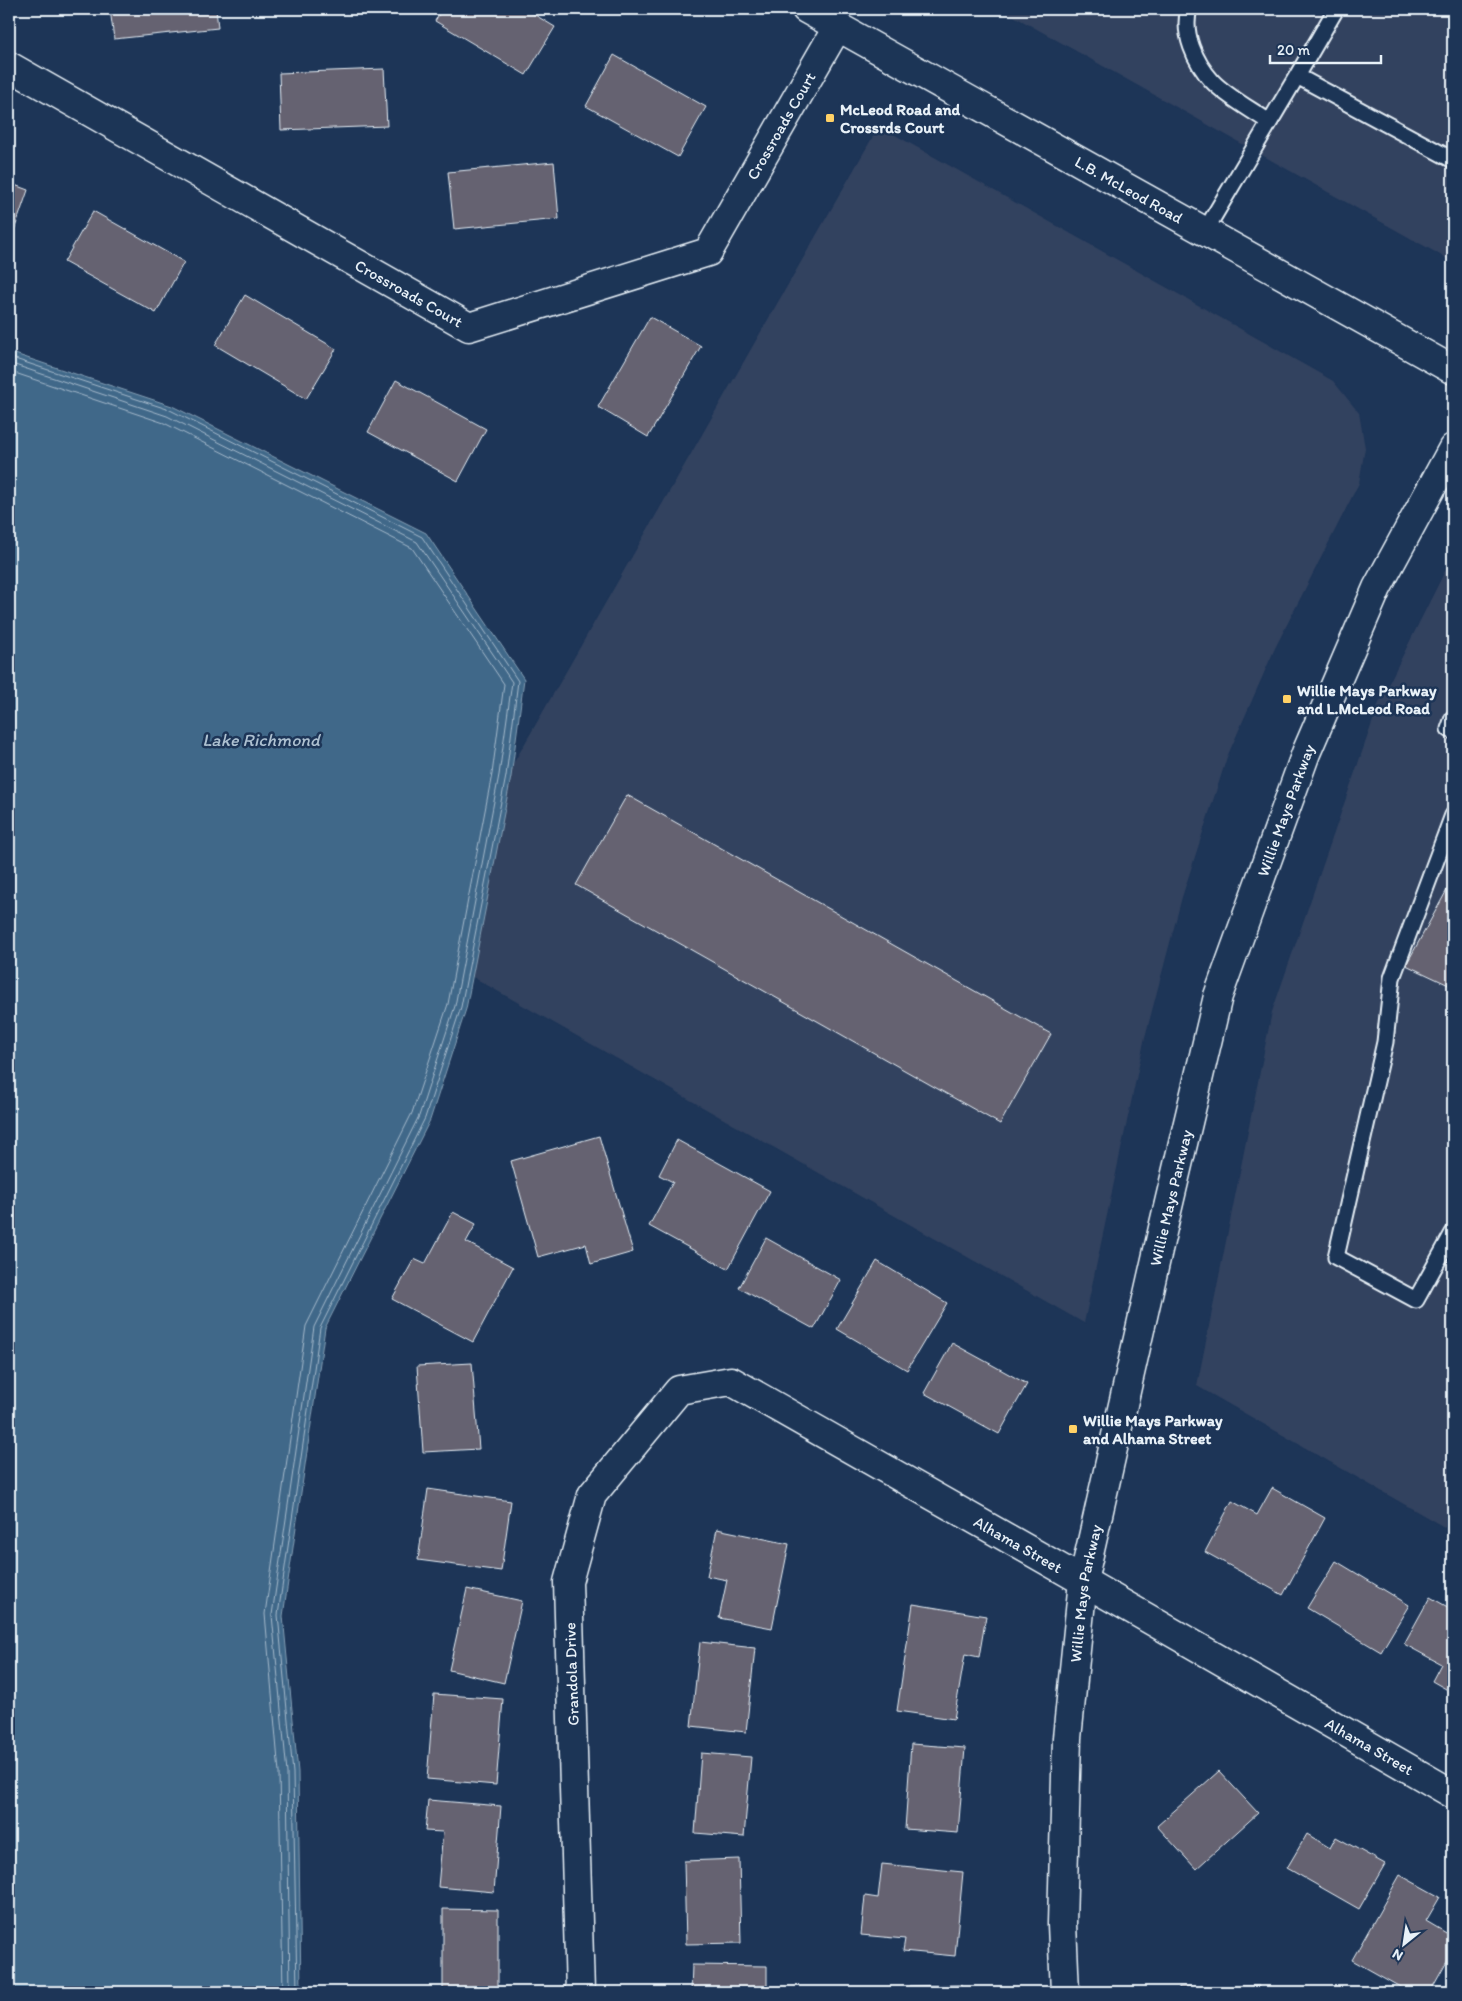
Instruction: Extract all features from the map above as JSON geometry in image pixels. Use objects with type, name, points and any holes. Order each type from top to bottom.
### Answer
[{"type":"street","name":"L.B. McLeod Road","points":[[806,9],[1453,370]]},
{"type":"street","name":"Crossroads Court","points":[[9,66],[469,327],[708,252],[838,26]]},
{"type":"street","name":"Willie Mays Parkway","points":[[1065,1992],[1062,1924],[1067,1738],[1083,1581],[1218,996],[1318,726],[1377,588],[1453,448]]},
{"type":"street","name":"Alhama Street","points":[[679,1390],[731,1381],[1453,1794]]},
{"type":"street","name":"Grandola Drive","points":[[580,1992],[568,1582],[592,1495],[679,1390]]},
{"type":"lane","points":[[1189,9],[1186,34],[1197,58],[1212,81],[1270,122]]},
{"type":"lane","points":[[1205,231],[1336,9]]},
{"type":"lane","points":[[1297,76],[1453,160]]},
{"type":"lane","points":[[1453,718],[1449,728],[1453,731]]},
{"type":"lane","points":[[1453,815],[1392,978],[1385,1042],[1336,1257],[1416,1300],[1453,1233]]},
{"type":"shaded area","points":[[1001,9],[1453,9],[1453,262]]},
{"type":"shaded area","points":[[879,126],[1333,381],[1359,413],[1365,448],[1359,483],[1275,648],[1227,757],[1182,897],[1145,1037],[1084,1323],[411,942]]},
{"type":"shaded area","points":[[1453,558],[1453,1532],[1197,1386],[1272,1012],[1379,703]]},
{"type":"water","name":"Lake Richmond","points":[[9,352],[172,406],[426,533],[524,679],[511,777],[466,1009],[430,1120],[325,1328],[283,1616],[298,1772],[301,1992],[9,1992]]},
{"type":"building","points":[[110,9],[216,9],[218,28],[114,39]]},
{"type":"building","points":[[442,9],[525,9],[555,27],[526,75],[435,21]]},
{"type":"building","points":[[614,55],[706,107],[678,157],[586,106]]},
{"type":"building","points":[[384,69],[387,126],[281,130],[279,73]]},
{"type":"building","points":[[554,162],[559,219],[454,229],[448,172]]},
{"type":"building","points":[[9,183],[28,190],[9,245]]},
{"type":"building","points":[[93,211],[184,262],[156,313],[64,262]]},
{"type":"building","points":[[245,295],[336,349],[306,399],[215,345]]},
{"type":"building","points":[[650,317],[701,346],[648,437],[598,407]]},
{"type":"building","points":[[396,380],[486,429],[458,481],[368,432]]},
{"type":"building","points":[[627,795],[1051,1034],[1000,1124],[576,885]]},
{"type":"building","points":[[1453,879],[1453,987],[1406,965]]},
{"type":"building","points":[[599,1136],[633,1252],[591,1264],[586,1244],[538,1257],[511,1161]]},
{"type":"building","points":[[677,1140],[770,1191],[728,1269],[649,1226],[673,1182],[659,1175]]},
{"type":"building","points":[[453,1212],[476,1224],[466,1242],[513,1267],[473,1342],[392,1299],[414,1259],[425,1264]]},
{"type":"building","points":[[766,1238],[841,1280],[814,1329],[739,1288]]},
{"type":"building","points":[[877,1261],[947,1303],[907,1370],[837,1329]]},
{"type":"building","points":[[952,1343],[1027,1384],[999,1434],[924,1393]]},
{"type":"building","points":[[472,1363],[479,1449],[423,1452],[417,1366]]},
{"type":"building","points":[[1272,1488],[1325,1518],[1283,1595],[1205,1552],[1232,1501],[1257,1515]]},
{"type":"building","points":[[428,1489],[511,1501],[501,1571],[418,1560]]},
{"type":"building","points":[[717,1529],[789,1544],[772,1628],[719,1618],[727,1580],[707,1576]]},
{"type":"building","points":[[1336,1561],[1409,1605],[1381,1652],[1307,1608]]},
{"type":"building","points":[[467,1589],[522,1601],[504,1683],[449,1670]]},
{"type":"building","points":[[1430,1597],[1453,1610],[1453,1693],[1432,1681],[1441,1664],[1404,1644]]},
{"type":"building","points":[[913,1604],[986,1616],[979,1657],[965,1654],[954,1719],[897,1711]]},
{"type":"building","points":[[700,1642],[755,1648],[746,1732],[691,1726]]},
{"type":"building","points":[[434,1694],[503,1699],[496,1785],[427,1779]]},
{"type":"building","points":[[911,1744],[965,1748],[958,1833],[905,1829]]},
{"type":"building","points":[[701,1753],[751,1757],[744,1837],[695,1833]]},
{"type":"building","points":[[1219,1771],[1258,1813],[1196,1869],[1157,1826]]},
{"type":"building","points":[[428,1800],[501,1806],[494,1892],[438,1887],[443,1832],[425,1831]]},
{"type":"building","points":[[1307,1834],[1330,1848],[1336,1837],[1385,1864],[1359,1909],[1287,1868]]},
{"type":"building","points":[[739,1859],[741,1943],[686,1944],[684,1861]]},
{"type":"building","points":[[882,1864],[963,1872],[955,1956],[903,1951],[905,1939],[861,1935],[865,1896],[878,1898]]},
{"type":"building","points":[[1400,1875],[1440,1897],[1426,1921],[1453,1937],[1453,1951],[1430,1992],[1409,1992],[1352,1960]]},
{"type":"building","points":[[443,1909],[498,1910],[498,1992],[443,1992]]},
{"type":"building","points":[[692,1965],[767,1966],[767,1992],[691,1992]]},
{"type":"building","points":[[961,1985],[961,1992],[909,1992],[909,1986]]},
{"type":"building","points":[[1259,1986],[1260,1992],[1179,1992],[1179,1987]]},
{"type":"place","name":"McLeod Road and Crossrds Court","points":[[830,118]]},
{"type":"place","name":"Willie Mays Parkway and L.McLeod Road","points":[[1287,699]]},
{"type":"place","name":"Willie Mays Parkway and Alhama Street","points":[[1073,1429]]}]
